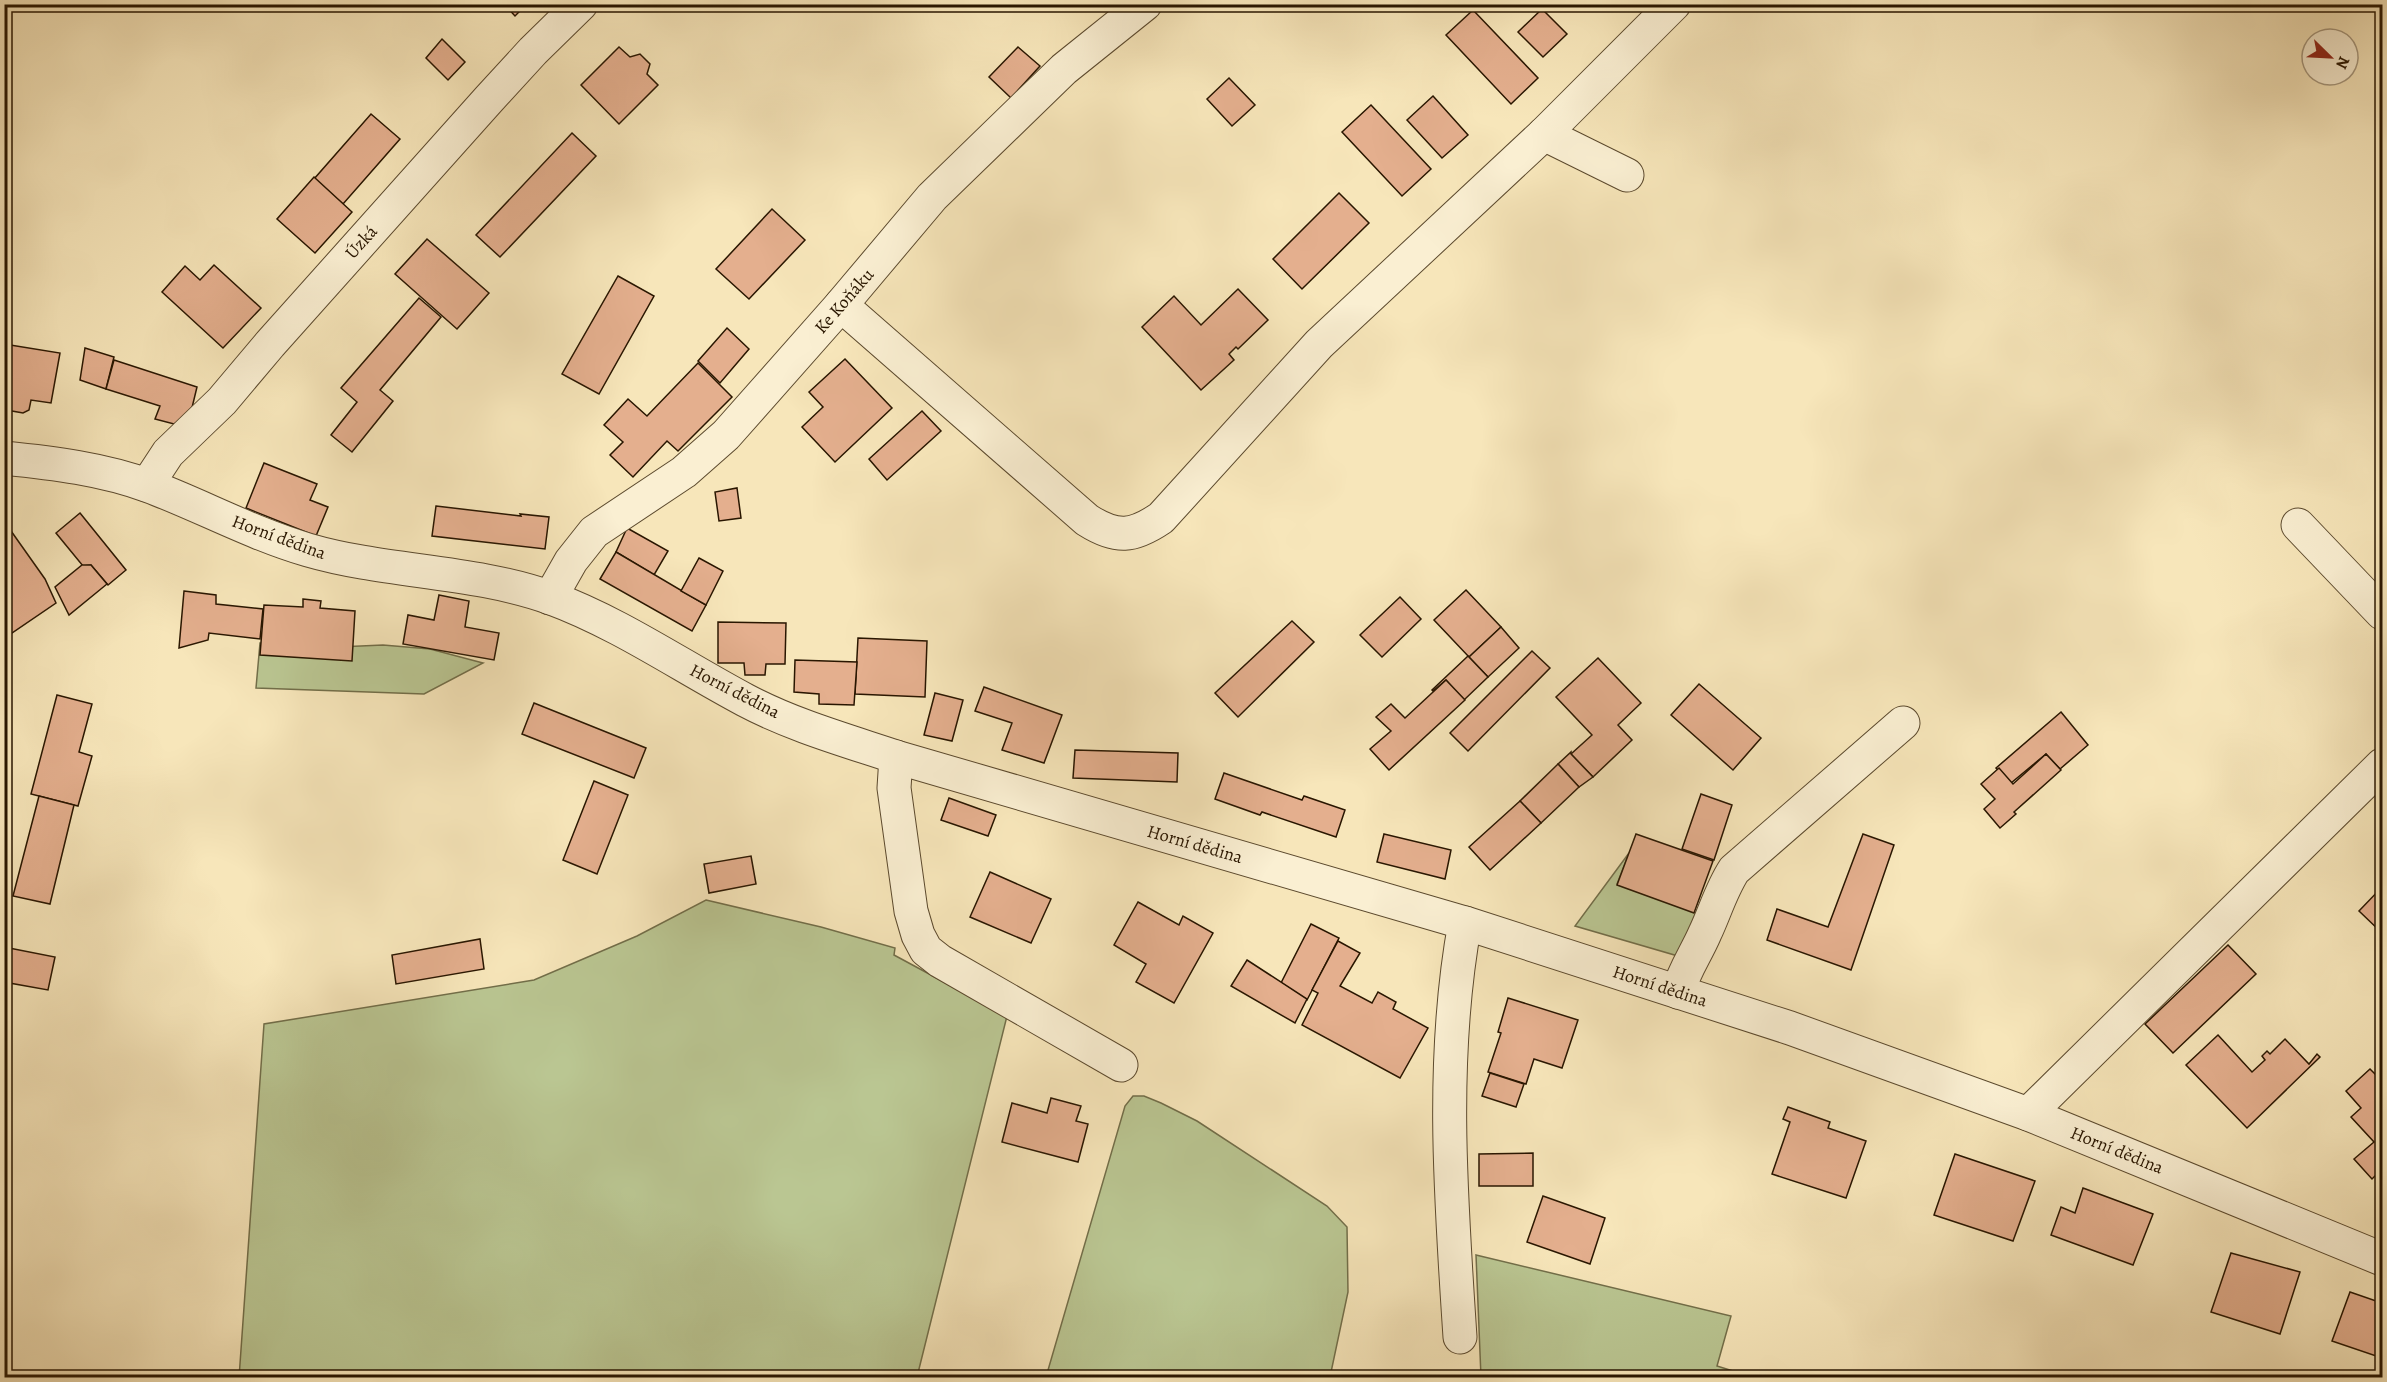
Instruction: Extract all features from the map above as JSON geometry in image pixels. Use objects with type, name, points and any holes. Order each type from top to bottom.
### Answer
[{"type":"street","name":"Úzká","points":[[147,486],[168,453],[222,402],[278,335],[532,51],[581,4]]},
{"type":"street","name":"Ke Koňáku","points":[[550,598],[571,561],[594,532],[684,472],[726,435],[841,305],[932,197],[1064,69],[1145,4]]},
{"type":"street","points":[[841,305],[1087,520],[1101,529],[1129,534],[1142,531],[1161,518],[1319,344],[1544,134],[1674,4]]},
{"type":"street","points":[[1544,134],[1627,175]]},
{"type":"street","name":"Horní dědina","points":[[4,458],[60,464],[147,486],[275,539],[336,558],[481,581],[550,598],[612,627],[746,700],[825,734],[896,758],[1465,923],[1790,1028],[2028,1114],[2382,1259]]},
{"type":"street","points":[[2298,525],[2382,613]]},
{"type":"street","points":[[1678,992],[1722,890],[1734,870],[1903,723]]},
{"type":"street","points":[[896,758],[894,788],[911,911],[918,935],[926,950],[940,961],[1121,1065]]},
{"type":"street","points":[[2028,1114],[2382,765]]},
{"type":"street","points":[[1460,1337],[1453,1232],[1451,1080],[1453,1017],[1458,963],[1465,923]]},
{"type":"green space","points":[[260,643],[316,648],[383,645],[430,649],[483,663],[424,694],[256,688]]},
{"type":"green space","points":[[1629,853],[1617,884],[1697,913],[1678,956],[1575,926]]},
{"type":"green space","points":[[706,900],[821,927],[895,948],[894,955],[1007,1016],[917,1377],[239,1378],[264,1024],[534,980],[637,936]]},
{"type":"green space","points":[[1133,1096],[1144,1096],[1197,1121],[1327,1206],[1347,1227],[1348,1292],[1330,1377],[1046,1377],[1125,1106]]},
{"type":"green space","points":[[1476,1255],[1731,1316],[1717,1366],[1752,1377],[1481,1377]]},
{"type":"building","points":[[504,4],[527,4],[515,16]]},
{"type":"building","points":[[1542,9],[1567,34],[1543,57],[1518,32]]},
{"type":"building","points":[[1473,10],[1538,78],[1511,104],[1446,35]]},
{"type":"building","points":[[442,39],[465,62],[448,80],[426,58]]},
{"type":"building","points":[[619,47],[630,57],[640,54],[650,64],[647,74],[658,85],[619,124],[581,85]]},
{"type":"building","points":[[1018,47],[1040,66],[1011,98],[989,77]]},
{"type":"building","points":[[1229,78],[1255,105],[1232,126],[1207,99]]},
{"type":"building","points":[[1433,96],[1468,135],[1442,158],[1407,120]]},
{"type":"building","points":[[1371,105],[1431,169],[1402,196],[1342,132]]},
{"type":"building","points":[[371,114],[400,139],[343,204],[314,179]]},
{"type":"building","points":[[572,133],[596,156],[500,257],[476,235]]},
{"type":"building","points":[[314,177],[352,212],[315,253],[277,219]]},
{"type":"building","points":[[1339,193],[1369,223],[1302,289],[1273,259]]},
{"type":"building","points":[[772,209],[805,240],[749,299],[716,269]]},
{"type":"building","points":[[427,239],[489,293],[457,329],[395,274]]},
{"type":"building","points":[[214,265],[261,308],[223,348],[162,292],[185,266],[200,280]]},
{"type":"building","points":[[618,276],[654,296],[599,394],[562,374]]},
{"type":"building","points":[[1238,289],[1268,320],[1238,349],[1236,347],[1229,354],[1234,360],[1201,390],[1142,327],[1174,296],[1201,325]]},
{"type":"building","points":[[419,298],[441,317],[380,390],[393,401],[352,452],[331,435],[357,402],[341,388]]},
{"type":"building","points":[[727,328],[749,349],[720,383],[698,361]]},
{"type":"building","points":[[4,344],[60,353],[51,403],[31,400],[29,410],[23,413],[12,411],[8,407],[9,397],[4,396]]},
{"type":"building","points":[[85,348],[114,357],[106,389],[80,380]]},
{"type":"building","points":[[845,359],[892,408],[835,462],[802,427],[823,407],[809,392]]},
{"type":"building","points":[[114,360],[197,387],[190,416],[174,424],[155,419],[160,406],[106,389]]},
{"type":"building","points":[[698,363],[732,397],[678,451],[667,441],[633,477],[610,455],[623,442],[604,425],[628,399],[647,416]]},
{"type":"building","points":[[922,411],[941,431],[887,480],[869,459]]},
{"type":"building","points":[[264,463],[317,484],[310,500],[328,507],[316,536],[246,508]]},
{"type":"building","points":[[737,488],[741,518],[719,521],[715,492]]},
{"type":"building","points":[[436,506],[549,517],[545,549],[432,536]]},
{"type":"building","points":[[80,513],[126,570],[108,585],[91,565],[83,566],[56,533]]},
{"type":"building","points":[[4,521],[45,579],[56,603],[6,637]]},
{"type":"building","points":[[627,528],[668,551],[654,575],[616,552]]},
{"type":"building","points":[[616,552],[706,605],[692,631],[600,579]]},
{"type":"building","points":[[699,558],[723,571],[706,605],[681,591]]},
{"type":"building","points":[[82,565],[91,565],[107,584],[69,615],[55,587]]},
{"type":"building","points":[[1466,590],[1501,627],[1469,657],[1434,620]]},
{"type":"building","points":[[184,591],[216,595],[216,604],[263,609],[260,639],[209,633],[208,640],[179,648]]},
{"type":"building","points":[[439,595],[469,601],[465,627],[499,633],[494,660],[403,644],[408,615],[434,620]]},
{"type":"building","points":[[1400,597],[1421,619],[1382,657],[1360,635]]},
{"type":"building","points":[[303,599],[321,601],[320,608],[355,611],[352,661],[260,655],[264,605],[303,607]]},
{"type":"building","points":[[1292,621],[1314,642],[1238,717],[1215,693]]},
{"type":"building","points":[[718,622],[786,623],[785,664],[766,664],[765,675],[745,675],[744,663],[718,663]]},
{"type":"building","points":[[1501,627],[1519,648],[1488,677],[1469,657]]},
{"type":"building","points":[[858,638],[927,641],[925,697],[855,694]]},
{"type":"building","points":[[1532,651],[1550,668],[1468,751],[1450,733]]},
{"type":"building","points":[[1468,656],[1488,677],[1464,700],[1446,680],[1432,690]]},
{"type":"building","points":[[1598,658],[1641,703],[1618,725],[1632,740],[1593,777],[1571,754],[1592,735],[1556,697]]},
{"type":"building","points":[[795,660],[857,662],[854,705],[819,704],[819,694],[794,692]]},
{"type":"building","points":[[1446,680],[1465,700],[1389,770],[1370,749],[1391,731],[1376,717],[1391,704],[1405,718]]},
{"type":"building","points":[[1699,684],[1761,738],[1733,770],[1671,715]]},
{"type":"building","points":[[984,687],[1062,715],[1044,763],[1002,750],[1012,723],[975,711]]},
{"type":"building","points":[[935,693],[963,700],[952,741],[924,735]]},
{"type":"building","points":[[57,695],[92,704],[79,752],[92,756],[78,806],[31,794]]},
{"type":"building","points":[[534,703],[646,748],[634,778],[522,734]]},
{"type":"building","points":[[2061,712],[2088,745],[2060,769],[2046,754],[2011,783],[1996,768]]},
{"type":"building","points":[[1075,750],[1178,753],[1177,782],[1073,778]]},
{"type":"building","points":[[1571,752],[1593,777],[1579,787],[1558,764]]},
{"type":"building","points":[[2046,754],[2061,770],[2014,812],[2016,814],[2000,828],[1984,809],[1995,799],[1981,784],[1999,768],[2013,784]]},
{"type":"building","points":[[1558,764],[1579,787],[1541,823],[1520,801]]},
{"type":"building","points":[[1224,773],[1302,800],[1304,796],[1345,810],[1336,837],[1215,799]]},
{"type":"building","points":[[594,781],[628,795],[597,874],[563,860]]},
{"type":"building","points":[[1701,794],[1732,805],[1714,860],[1682,849]]},
{"type":"building","points":[[39,796],[74,805],[50,904],[13,896]]},
{"type":"building","points":[[949,798],[996,815],[988,836],[941,820]]},
{"type":"building","points":[[1520,801],[1541,823],[1490,870],[1469,847]]},
{"type":"building","points":[[1384,834],[1451,850],[1445,879],[1377,862]]},
{"type":"building","points":[[1636,834],[1713,861],[1694,913],[1617,885]]},
{"type":"building","points":[[1863,834],[1894,845],[1851,970],[1767,940],[1777,909],[1828,927]]},
{"type":"building","points":[[751,856],[756,884],[709,893],[704,864]]},
{"type":"building","points":[[990,872],[1051,899],[1031,943],[970,917]]},
{"type":"building","points":[[2382,887],[2382,933],[2359,911]]},
{"type":"building","points":[[1138,902],[1179,925],[1183,916],[1213,933],[1174,1003],[1136,982],[1146,964],[1114,945]]},
{"type":"building","points":[[1311,924],[1339,938],[1307,1000],[1281,983]]},
{"type":"building","points":[[480,939],[484,969],[396,984],[392,955]]},
{"type":"building","points":[[1338,941],[1360,953],[1340,986],[1372,1003],[1378,992],[1396,1002],[1393,1009],[1428,1028],[1400,1078],[1302,1025],[1318,993],[1312,990]]},
{"type":"building","points":[[2228,945],[2256,974],[2173,1053],[2145,1024]]},
{"type":"building","points":[[4,947],[55,957],[48,990],[4,982]]},
{"type":"building","points":[[1247,960],[1307,999],[1295,1023],[1231,986]]},
{"type":"building","points":[[1508,998],[1578,1020],[1562,1068],[1534,1059],[1526,1084],[1488,1072],[1501,1033],[1498,1032]]},
{"type":"building","points":[[2218,1035],[2252,1072],[2265,1060],[2262,1056],[2267,1051],[2270,1054],[2285,1039],[2309,1064],[2317,1054],[2320,1057],[2247,1128],[2186,1065]]},
{"type":"building","points":[[2370,1069],[2382,1079],[2382,1169],[2372,1179],[2354,1159],[2374,1142],[2351,1117],[2361,1108],[2346,1091]]},
{"type":"building","points":[[1490,1073],[1524,1084],[1516,1107],[1482,1096]]},
{"type":"building","points":[[1051,1098],[1081,1106],[1076,1121],[1088,1124],[1078,1162],[1002,1142],[1012,1103],[1047,1113]]},
{"type":"building","points":[[1788,1107],[1830,1122],[1828,1128],[1866,1141],[1846,1198],[1772,1174],[1790,1122],[1783,1119]]},
{"type":"building","points":[[1533,1153],[1533,1186],[1479,1186],[1479,1154]]},
{"type":"building","points":[[1955,1154],[2035,1181],[2013,1241],[1934,1215]]},
{"type":"building","points":[[2083,1188],[2153,1214],[2133,1265],[2051,1235],[2061,1207],[2075,1213]]},
{"type":"building","points":[[1543,1196],[1605,1218],[1590,1264],[1527,1242]]},
{"type":"building","points":[[2231,1253],[2300,1272],[2280,1334],[2211,1312]]},
{"type":"building","points":[[2350,1292],[2382,1303],[2382,1358],[2332,1341]]}]
